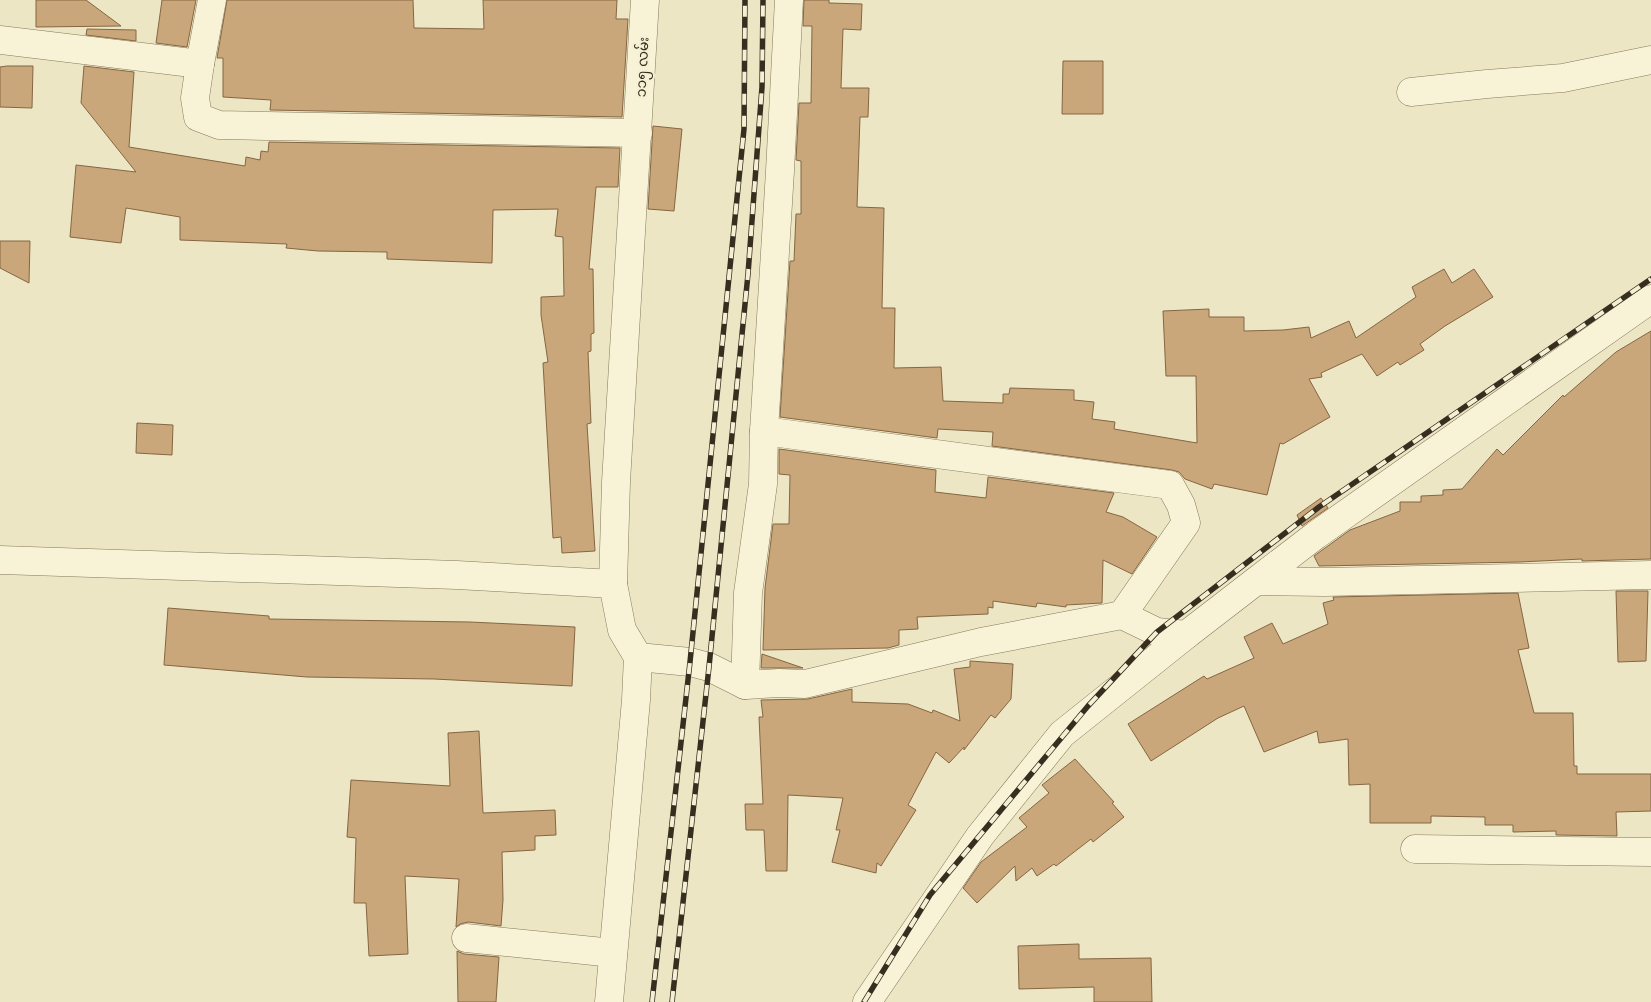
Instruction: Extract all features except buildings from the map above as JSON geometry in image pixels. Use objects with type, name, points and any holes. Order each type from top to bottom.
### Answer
[{"type":"street","points":[[212,0],[195,98],[198,118],[219,125],[638,133]]},
{"type":"street","name":"၁၁၅ လမ်း","points":[[638,657],[622,630],[613,584],[616,482],[645,0]]},
{"type":"street","points":[[745,685],[747,610],[763,484],[764,431],[789,0]]},
{"type":"street","points":[[0,40],[200,64]]},
{"type":"street","points":[[1411,92],[1563,78],[1651,60]]},
{"type":"street","points":[[866,1002],[980,836],[1062,734],[1316,535],[1651,299]]},
{"type":"street","points":[[764,431],[1170,485],[1181,505],[1186,523],[1122,615]]},
{"type":"street","points":[[0,560],[457,575],[613,584]]},
{"type":"street","points":[[1256,581],[1324,582],[1651,575]]},
{"type":"street","points":[[609,1002],[636,700],[638,657],[690,662],[708,667],[745,685],[779,682],[805,684],[981,642],[1122,615],[1157,632],[1186,635]]},
{"type":"street","points":[[1415,849],[1651,852]]},
{"type":"street","points":[[466,938],[613,954]]},
{"type":"railway","points":[[652,1002],[690,662],[744,129],[745,0]]},
{"type":"railway","points":[[672,1002],[709,667],[748,274],[762,87],[763,0]]},
{"type":"railway","points":[[864,1002],[930,895],[1088,706],[1157,632],[1319,507],[1651,279]]}]
